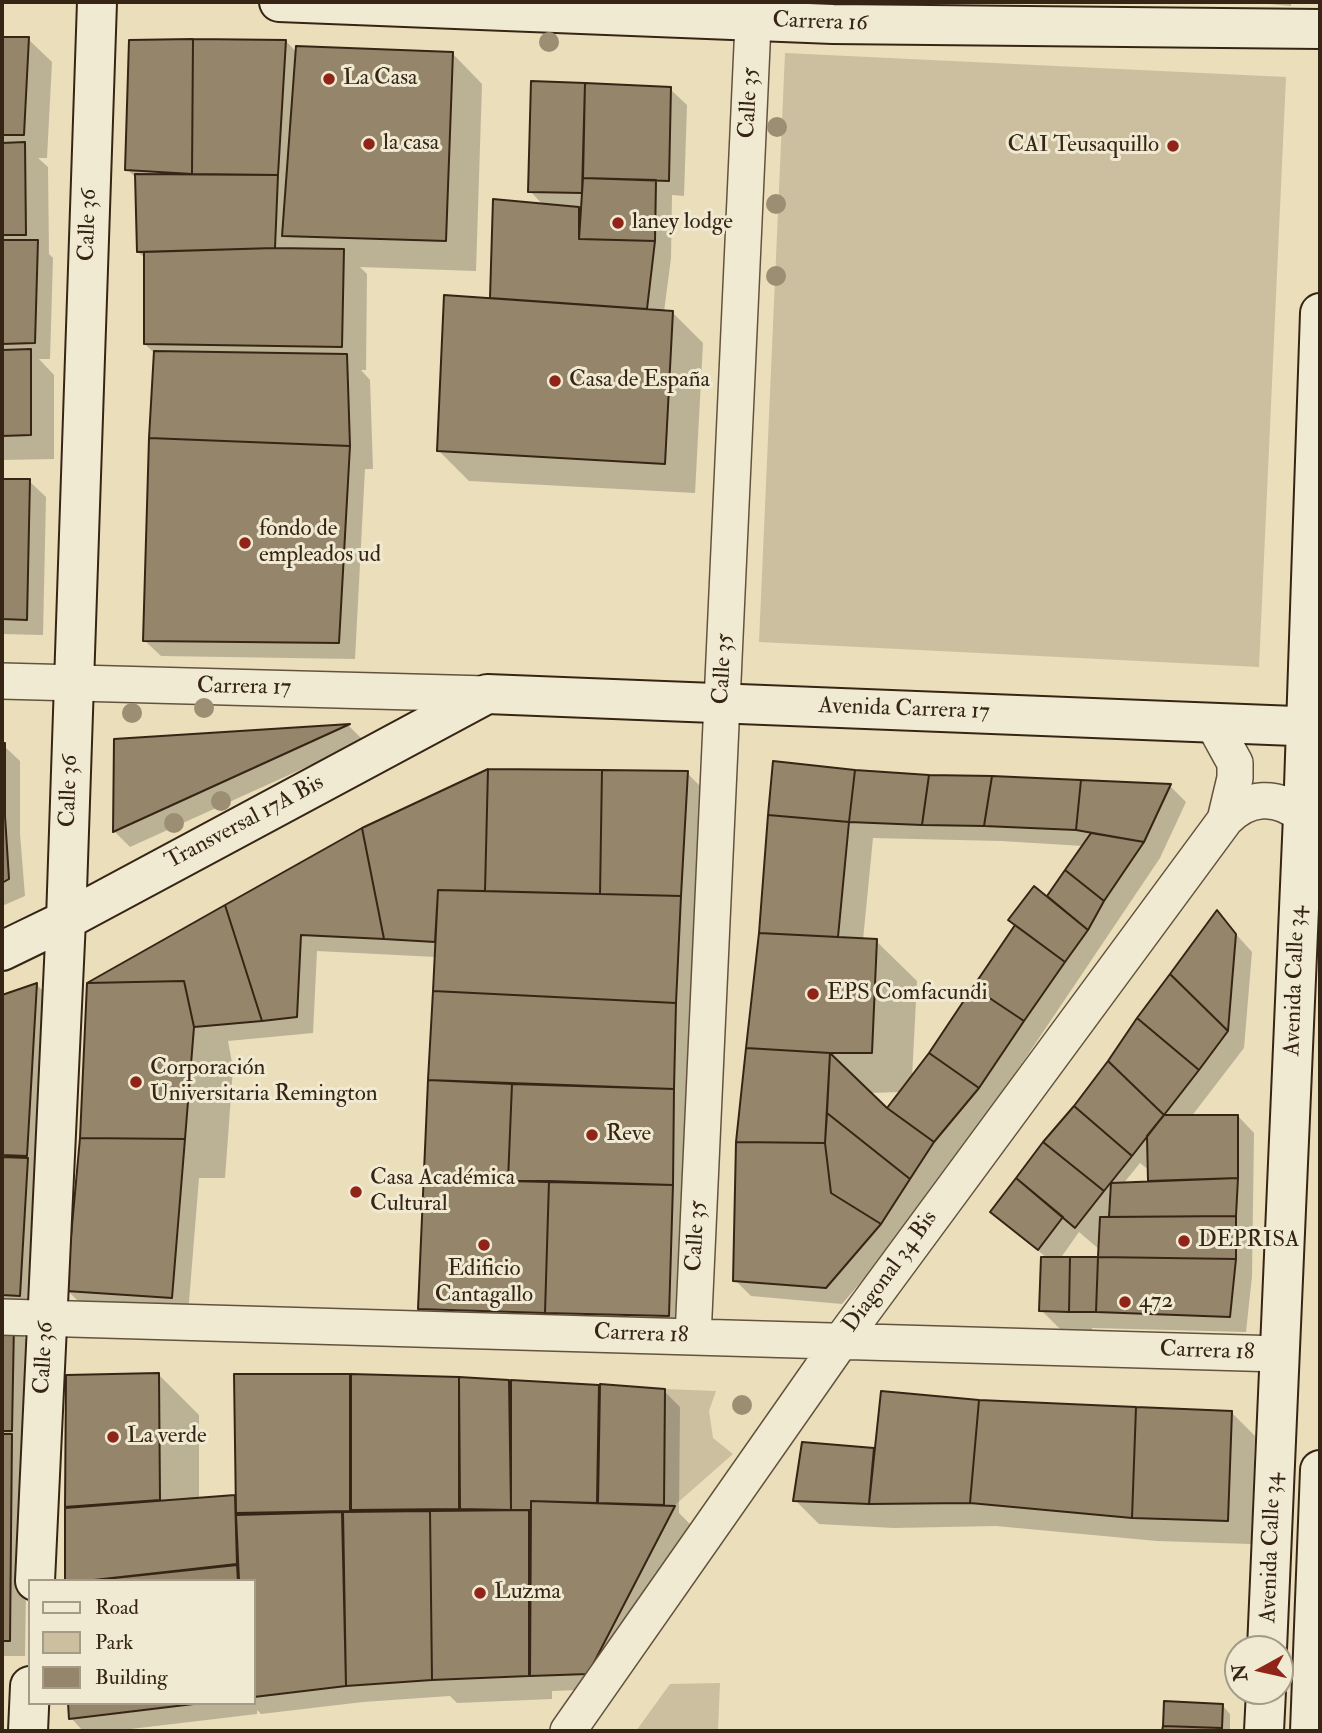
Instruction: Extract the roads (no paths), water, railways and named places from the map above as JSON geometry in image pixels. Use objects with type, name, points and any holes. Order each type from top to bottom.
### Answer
[{"type":"main road","name":"Calle 36","points":[[35,1579],[66,920],[97,2]]},
{"type":"main road","name":"Carrera 16","points":[[279,2],[754,12],[833,24],[1320,29]]},
{"type":"main road","name":"Avenida Calle 34","points":[[1269,1635],[1303,816],[1313,726],[1320,313]]},
{"type":"main road","name":"Avenida Carrera 17","points":[[487,694],[1313,726]]},
{"type":"main road","name":"Transversal 17A Bis","points":[[2,951],[66,920],[487,694]]},
{"type":"main road","name":"Avenida Calle 34","points":[[1310,1731],[1320,1470]]},
{"type":"main road","points":[[28,1731],[29,1705]]},
{"type":"main road","points":[[1264,1731],[1265,1705]]},
{"type":"street","name":"Calle 35","points":[[693,1337],[754,12]]},
{"type":"street","name":"Carrera 17","points":[[2,681],[487,694]]},
{"type":"street","name":"Diagonal 34 Bis","points":[[1213,723],[1236,763],[1225,820]]},
{"type":"street","name":"Diagonal 34 Bis","points":[[568,1731],[841,1341],[1225,820],[1235,809],[1247,803],[1268,799],[1285,804],[1303,816]]},
{"type":"street","name":"Carrera 18","points":[[2,1317],[1280,1354]]},
{"type":"place","name":"La Casa","points":[[329,79]]},
{"type":"place","name":"la casa","points":[[369,144]]},
{"type":"place","name":"CAI Teusaquillo","points":[[1173,146]]},
{"type":"place","name":"laney lodge","points":[[618,223]]},
{"type":"place","name":"Casa de España","points":[[555,381]]},
{"type":"place","name":"fondo de empleados ud","points":[[245,543]]},
{"type":"place","name":"EPS Comfacundi","points":[[813,994]]},
{"type":"place","name":"Corporación Universitaria Remington","points":[[136,1082]]},
{"type":"place","name":"Reve","points":[[592,1135]]},
{"type":"place","name":"Casa Académica Cultural","points":[[356,1192]]},
{"type":"place","name":"DEPRISA","points":[[1184,1241]]},
{"type":"place","name":"Edificio Cantagallo","points":[[484,1245]]},
{"type":"place","name":"472","points":[[1125,1302]]},
{"type":"place","name":"La verde","points":[[113,1437]]},
{"type":"place","name":"Luzma","points":[[480,1593]]}]
